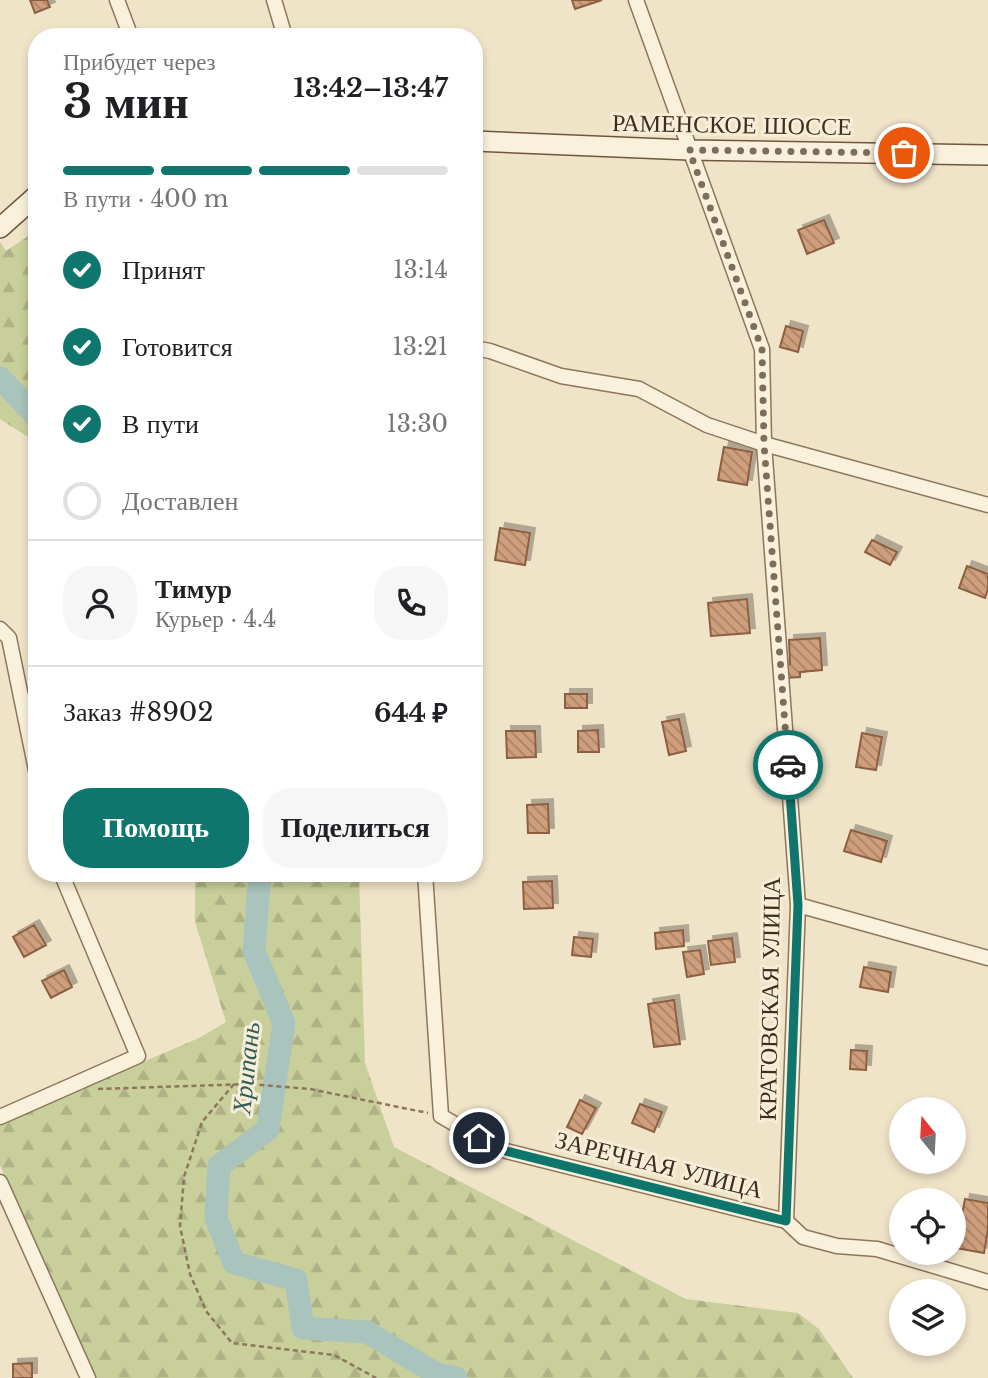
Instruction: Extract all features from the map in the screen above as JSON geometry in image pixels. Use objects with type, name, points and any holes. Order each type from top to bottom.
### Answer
[{"type":"main road","name":"РАМЕНСКОЕ ШОССЕ","points":[[483,141],[689,150],[988,155]]},
{"type":"main road","points":[[0,228],[28,203]]},
{"type":"street","points":[[117,0],[128,28]]},
{"type":"street","points":[[274,0],[282,28]]},
{"type":"street","name":"КРАТОВСКАЯ УЛИЦА","points":[[636,0],[762,349],[764,444],[798,905],[786,1221]]},
{"type":"street","points":[[483,350],[562,376],[639,389],[707,425],[764,444],[988,505]]},
{"type":"street","points":[[0,629],[9,638],[28,731]]},
{"type":"street","points":[[0,1117],[138,1056],[65,882]]},
{"type":"street","points":[[426,882],[441,1116]]},
{"type":"street","points":[[798,905],[988,958]]},
{"type":"street","name":"ЗАРЕЧНАЯ УЛИЦА","points":[[441,1116],[498,1149],[786,1221],[803,1237],[836,1246],[877,1249],[988,1282]]},
{"type":"street","points":[[0,1182],[88,1378]]},
{"type":"path","points":[[234,1084],[202,1122],[184,1177],[180,1226],[190,1274],[206,1311],[232,1343],[334,1356],[376,1378]]},
{"type":"path","points":[[87,1090],[234,1084],[310,1089],[441,1116]]},
{"type":"green space","points":[[28,236],[28,437],[0,419],[0,242],[6,251]]},
{"type":"green space","points":[[195,882],[359,882],[365,1063],[394,1147],[686,1299],[798,1313],[819,1329],[853,1378],[92,1378],[0,1165],[0,1123],[199,1038],[226,1022],[195,922]]},
{"type":"building","points":[[30,0],[47,0],[50,7],[35,13]]},
{"type":"building","points":[[572,0],[602,0],[575,9]]},
{"type":"building","points":[[824,220],[834,243],[807,254],[798,230]]},
{"type":"building","points":[[786,326],[803,331],[798,352],[780,347]]},
{"type":"building","points":[[724,447],[752,452],[747,485],[718,480]]},
{"type":"building","points":[[500,528],[530,533],[525,565],[495,560]]},
{"type":"building","points":[[872,540],[897,552],[890,565],[865,552]]},
{"type":"building","points":[[967,566],[988,574],[985,598],[959,588]]},
{"type":"building","points":[[747,599],[750,633],[711,636],[708,603]]},
{"type":"building","points":[[820,638],[822,670],[800,672],[800,677],[785,678],[784,665],[790,664],[789,640]]},
{"type":"building","points":[[565,694],[587,694],[587,708],[565,708]]},
{"type":"building","points":[[679,719],[686,751],[669,755],[662,722]]},
{"type":"building","points":[[598,730],[599,752],[578,752],[578,731]]},
{"type":"building","points":[[506,731],[535,731],[536,757],[507,758]]},
{"type":"building","points":[[862,733],[882,737],[876,770],[856,767]]},
{"type":"building","points":[[548,804],[549,833],[528,833],[527,805]]},
{"type":"building","points":[[851,830],[887,841],[881,862],[844,851]]},
{"type":"building","points":[[552,881],[553,908],[524,909],[523,882]]},
{"type":"building","points":[[34,925],[46,945],[24,957],[13,937]]},
{"type":"building","points":[[683,930],[684,946],[656,949],[655,933]]},
{"type":"building","points":[[574,937],[593,939],[591,957],[572,955]]},
{"type":"building","points":[[732,938],[735,962],[711,965],[708,941]]},
{"type":"building","points":[[700,950],[704,974],[687,977],[683,952]]},
{"type":"building","points":[[864,967],[891,972],[888,992],[860,987]]},
{"type":"building","points":[[64,970],[72,987],[51,998],[42,981]]},
{"type":"building","points":[[674,1000],[680,1044],[654,1047],[648,1004]]},
{"type":"building","points":[[851,1050],[867,1051],[866,1070],[850,1069]]},
{"type":"building","points":[[580,1100],[596,1108],[582,1134],[567,1127]]},
{"type":"building","points":[[640,1104],[662,1112],[654,1132],[632,1123]]},
{"type":"building","points":[[966,1199],[988,1203],[984,1253],[966,1250]]},
{"type":"building","points":[[32,1363],[32,1378],[13,1378],[13,1364]]},
{"type":"waterway","name":"Хрипань","points":[[0,378],[28,408]]},
{"type":"waterway","name":"Хрипань","points":[[259,882],[254,951],[284,1023],[268,1129],[219,1166],[216,1218],[234,1263],[296,1280],[303,1328],[367,1332],[437,1374],[456,1378]]},
{"type":"way so far","points":[[788,765],[764,444],[762,349],[689,150],[904,153]]},
{"type":"route","points":[[479,1138],[498,1149],[786,1221],[798,905],[788,765]]}]
